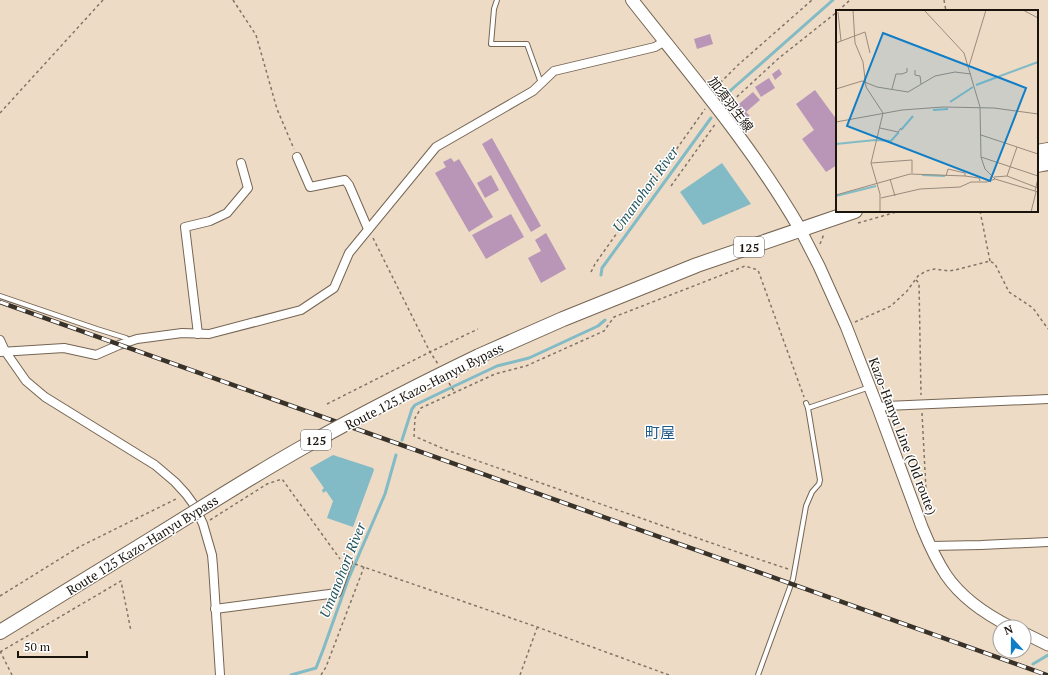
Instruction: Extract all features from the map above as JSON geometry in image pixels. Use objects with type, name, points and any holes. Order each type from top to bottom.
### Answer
[{"type":"highway","points":[[1038,152],[1048,150]]},
{"type":"highway","points":[[1038,165],[1048,163]]},
{"type":"highway","name":"Route 125 Kazo-Hanyu Bypass","points":[[0,632],[232,489],[393,399],[479,356],[642,286],[697,265],[800,229],[856,217]]},
{"type":"main road","name":"加須羽生線","points":[[632,0],[709,98],[766,174],[800,229]]},
{"type":"street","points":[[3,352],[64,348],[96,355],[130,341],[182,333],[209,334],[301,310],[334,288],[349,252],[436,147],[533,91],[554,71],[655,47],[664,41]]},
{"type":"street","points":[[297,156],[310,187],[345,180],[368,229]]},
{"type":"street","points":[[198,334],[185,227],[210,221],[227,213],[248,188],[241,163]]},
{"type":"street","name":"Kazo-Hanyu Line (Old route)","points":[[800,229],[819,266],[846,326],[922,527],[939,564],[958,590],[969,600],[998,619]]},
{"type":"street","points":[[0,340],[3,352],[26,381],[45,397],[155,465],[176,482],[194,506],[203,524],[212,555],[220,675]]},
{"type":"street","points":[[878,408],[886,406],[1048,399]]},
{"type":"street","points":[[930,546],[1048,542]]},
{"type":"street","points":[[215,609],[337,593],[348,562]]},
{"type":"street","points":[[1032,637],[1048,645]]},
{"type":"lane","points":[[496,0],[491,44],[527,44],[541,84]]},
{"type":"lane","points":[[0,296],[126,338],[130,341]]},
{"type":"lane","points":[[808,408],[870,387]]},
{"type":"lane","points":[[758,675],[787,596],[794,571],[806,506],[812,492],[819,484],[820,480],[806,403]]},
{"type":"path","points":[[0,113],[103,0]]},
{"type":"path","points":[[233,0],[256,35],[277,109],[297,156]]},
{"type":"path","points":[[591,272],[592,268],[703,111],[709,98],[738,65],[812,0]]},
{"type":"path","points":[[838,10],[850,0]]},
{"type":"path","points":[[944,0],[946,10]]},
{"type":"path","points":[[671,186],[722,115],[725,107],[779,58],[836,12]]},
{"type":"path","points":[[856,217],[893,212]]},
{"type":"path","points":[[980,212],[990,261]]},
{"type":"path","points":[[368,229],[438,366]]},
{"type":"path","points":[[820,244],[823,234],[828,232]]},
{"type":"path","points":[[846,326],[891,306],[907,291],[918,276],[926,271],[935,269],[949,271],[956,270],[990,261],[995,264],[1009,292],[1033,308],[1048,329]]},
{"type":"path","points":[[794,571],[444,449],[414,436],[415,418],[421,408],[495,374],[526,366],[604,331],[614,317],[744,266],[758,270],[806,403]]},
{"type":"path","points":[[328,404],[430,352],[478,330]]},
{"type":"path","points":[[446,379],[455,393]]},
{"type":"path","points":[[203,524],[267,484],[282,479],[339,558],[670,675]]},
{"type":"path","points":[[0,596],[79,547],[186,494]]},
{"type":"path","points":[[321,675],[326,667],[364,567]]},
{"type":"path","points":[[12,675],[0,652],[121,581],[132,631]]},
{"type":"path","points":[[520,675],[537,627]]},
{"type":"water","points":[[722,163],[751,204],[703,225],[680,192]]},
{"type":"water","points":[[333,455],[373,468],[374,470],[353,527],[327,518],[333,501],[326,491],[323,493],[322,490],[324,488],[310,468]]},
{"type":"building","points":[[710,34],[713,44],[697,49],[694,39]]},
{"type":"building","points":[[779,69],[782,74],[775,80],[772,74]]},
{"type":"building","points":[[769,78],[775,88],[761,97],[755,87]]},
{"type":"building","points":[[815,90],[836,119],[836,166],[826,172],[802,139],[814,130],[796,104]]},
{"type":"building","points":[[753,92],[760,100],[746,112],[750,116],[744,121],[733,109]]},
{"type":"building","points":[[492,138],[541,226],[531,232],[482,144]]},
{"type":"building","points":[[451,158],[454,162],[459,159],[493,217],[469,232],[435,173],[446,167],[443,162]]},
{"type":"building","points":[[491,175],[499,190],[485,198],[477,183]]},
{"type":"building","points":[[511,214],[524,237],[486,259],[472,235]]},
{"type":"building","points":[[546,233],[566,269],[541,283],[528,258],[541,251],[535,240]]},
{"type":"waterway","name":"Umanohori River","points":[[723,100],[731,90],[833,0]]},
{"type":"waterway","name":"Umanohori River","points":[[601,275],[602,268],[711,118]]},
{"type":"waterway","name":"Umanohori River","points":[[402,440],[412,409],[415,405],[497,366],[529,358],[598,326],[605,320]]},
{"type":"waterway","name":"Umanohori River","points":[[291,675],[316,668],[348,580],[385,494],[396,455]]},
{"type":"waterway","points":[[1033,664],[1048,655]]},
{"type":"railway","points":[[0,302],[1047,675]]},
{"type":"district","name":"町屋","points":[[660,432]]}]
